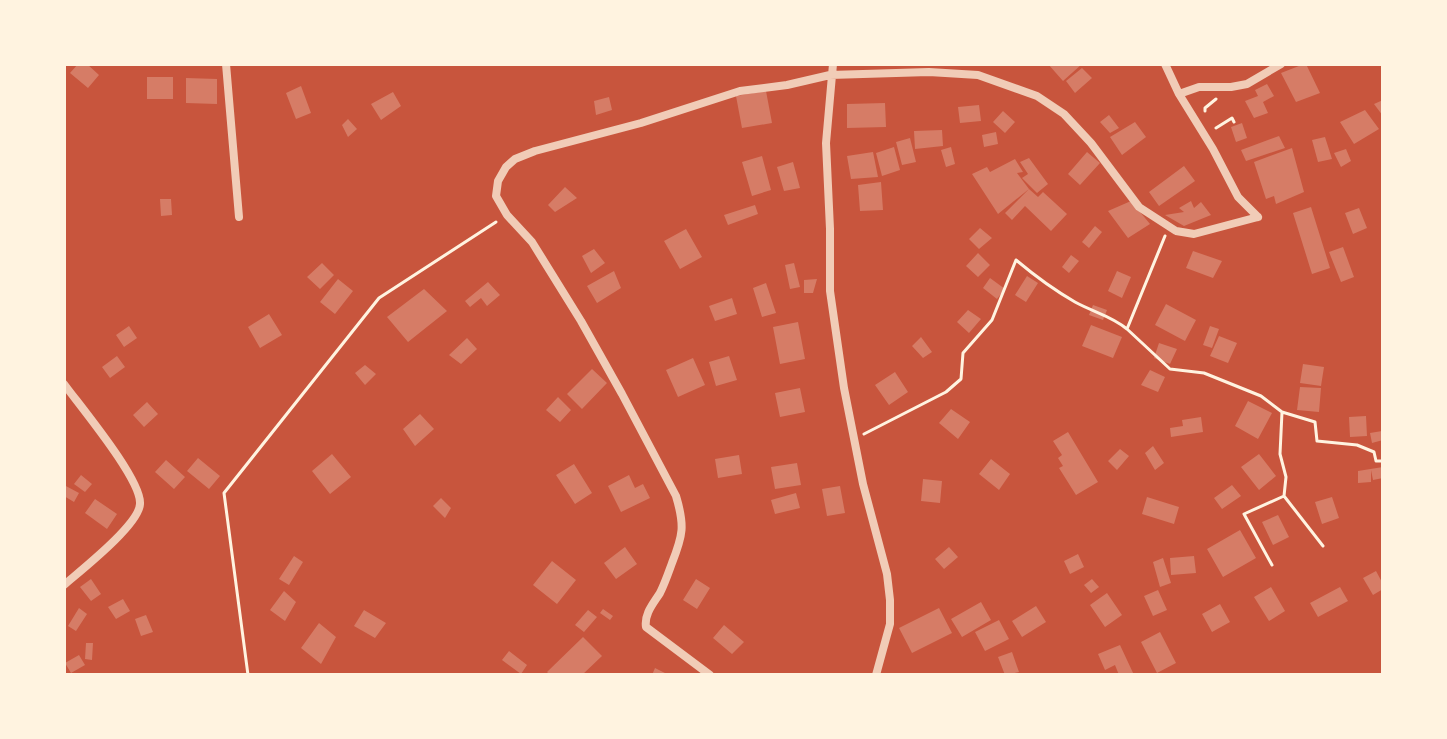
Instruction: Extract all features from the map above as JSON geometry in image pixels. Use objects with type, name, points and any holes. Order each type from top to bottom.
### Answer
[{"type":"street","points":[[226,64],[239,217]]},
{"type":"street","points":[[833,64],[826,143],[830,291],[854,440],[887,574],[890,600],[890,624],[876,675]]},
{"type":"street","points":[[710,675],[646,627],[647,615],[668,578],[681,542],[682,519],[676,496],[581,321],[532,242],[507,215],[496,196],[498,181],[506,167],[515,159],[535,151],[641,123],[740,91],[830,75],[929,72],[978,75],[1037,96],[1064,114],[1091,143],[1139,207],[1176,231],[1194,234],[1258,217],[1238,197],[1165,64]]},
{"type":"street","points":[[1179,94],[1199,87],[1247,84],[1281,64]]},
{"type":"street","points":[[64,384],[124,465],[137,487],[140,505],[126,529],[64,585]]},
{"type":"path","points":[[1205,119],[1205,108],[1231,87]]},
{"type":"path","points":[[1211,131],[1232,118],[1234,122]]},
{"type":"path","points":[[248,675],[224,493],[379,298],[507,215]]},
{"type":"path","points":[[1127,329],[1167,233]]},
{"type":"path","points":[[854,440],[946,392],[961,379],[963,353],[992,320],[1016,260],[1077,304],[1117,320],[1170,369],[1204,373],[1261,396],[1282,412],[1315,422],[1317,441],[1357,445],[1374,452],[1376,461],[1383,461]]},
{"type":"path","points":[[1282,412],[1280,454],[1286,477],[1284,496],[1323,546]]},
{"type":"path","points":[[1272,565],[1244,514],[1284,496]]},
{"type":"building","points":[[78,64],[87,64],[99,75],[88,88],[70,73]]},
{"type":"building","points":[[1048,64],[1082,64],[1063,81]]},
{"type":"building","points":[[1304,64],[1320,93],[1296,102],[1281,73]]},
{"type":"building","points":[[1082,68],[1092,78],[1075,93],[1066,81]]},
{"type":"building","points":[[147,77],[173,77],[173,99],[147,99]]},
{"type":"building","points":[[186,78],[217,79],[217,104],[186,103]]},
{"type":"building","points":[[1267,84],[1274,96],[1263,102],[1268,113],[1254,118],[1245,101],[1258,96],[1255,90]]},
{"type":"building","points":[[301,86],[311,113],[296,119],[286,93]]},
{"type":"building","points":[[766,91],[772,123],[742,128],[736,96]]},
{"type":"building","points":[[393,92],[401,106],[381,120],[371,104]]},
{"type":"building","points":[[609,97],[612,110],[596,115],[594,101]]},
{"type":"building","points":[[1383,100],[1383,116],[1374,104]]},
{"type":"building","points":[[885,103],[886,127],[847,128],[847,104]]},
{"type":"building","points":[[979,105],[981,121],[960,123],[958,107]]},
{"type":"building","points":[[1365,110],[1379,129],[1354,144],[1340,122]]},
{"type":"building","points":[[1003,111],[1015,122],[1005,133],[993,122]]},
{"type":"building","points":[[1109,115],[1119,128],[1110,133],[1100,122]]},
{"type":"building","points":[[348,119],[357,129],[348,137],[342,125]]},
{"type":"building","points":[[1135,122],[1146,137],[1122,155],[1110,137]]},
{"type":"building","points":[[1242,123],[1247,138],[1236,142],[1231,127]]},
{"type":"building","points":[[942,130],[943,146],[915,149],[914,131]]},
{"type":"building","points":[[996,132],[998,144],[984,147],[982,135]]},
{"type":"building","points":[[1279,136],[1285,148],[1246,161],[1241,150]]},
{"type":"building","points":[[1325,137],[1332,159],[1318,162],[1312,140]]},
{"type":"building","points":[[910,138],[916,162],[902,165],[896,142]]},
{"type":"building","points":[[894,147],[900,170],[882,176],[876,153]]},
{"type":"building","points":[[951,147],[955,164],[946,167],[941,150]]},
{"type":"building","points":[[1292,148],[1304,192],[1276,204],[1274,196],[1266,199],[1254,162]]},
{"type":"building","points":[[1346,149],[1351,161],[1341,167],[1334,153]]},
{"type":"building","points":[[873,152],[878,177],[851,179],[847,156]]},
{"type":"building","points":[[1087,152],[1100,163],[1080,185],[1068,174]]},
{"type":"building","points":[[762,156],[771,190],[752,196],[742,162]]},
{"type":"building","points":[[1029,158],[1048,184],[1037,193],[1022,178],[1028,174],[1020,162]]},
{"type":"building","points":[[1015,159],[1023,172],[1017,173],[1029,189],[998,214],[972,174],[987,167],[990,172]]},
{"type":"building","points":[[793,162],[800,188],[784,191],[777,167]]},
{"type":"building","points":[[1184,166],[1195,181],[1159,206],[1149,192]]},
{"type":"building","points":[[881,182],[883,210],[860,211],[858,185]]},
{"type":"building","points":[[565,187],[577,198],[555,212],[548,205]]},
{"type":"building","points":[[1029,189],[1038,197],[1043,192],[1067,214],[1051,231],[1025,206],[1012,220],[1005,213]]},
{"type":"building","points":[[160,199],[171,199],[172,215],[161,216]]},
{"type":"building","points":[[1131,201],[1150,224],[1128,238],[1108,211]]},
{"type":"building","points":[[1191,201],[1194,208],[1201,202],[1211,215],[1184,226],[1165,215],[1184,212],[1179,208]]},
{"type":"building","points":[[755,205],[758,214],[728,225],[724,215]]},
{"type":"building","points":[[1311,207],[1330,268],[1312,274],[1293,213]]},
{"type":"building","points":[[1359,208],[1367,228],[1353,234],[1345,213]]},
{"type":"building","points":[[1095,226],[1102,232],[1089,248],[1082,242]]},
{"type":"building","points":[[980,228],[992,238],[979,249],[969,239]]},
{"type":"building","points":[[686,229],[702,257],[680,269],[664,241]]},
{"type":"building","points":[[1343,247],[1354,277],[1341,282],[1329,252]]},
{"type":"building","points":[[594,249],[605,263],[591,273],[582,256]]},
{"type":"building","points":[[1193,251],[1222,261],[1213,278],[1186,268]]},
{"type":"building","points":[[978,253],[990,265],[978,277],[966,266]]},
{"type":"building","points":[[1071,255],[1079,261],[1069,273],[1062,267]]},
{"type":"building","points":[[322,263],[334,275],[320,289],[307,277]]},
{"type":"building","points":[[794,263],[800,287],[790,289],[785,265]]},
{"type":"building","points":[[614,271],[621,288],[597,303],[587,286]]},
{"type":"building","points":[[1117,271],[1131,277],[1122,298],[1108,291]]},
{"type":"building","points":[[1027,276],[1038,283],[1026,302],[1015,295]]},
{"type":"building","points":[[990,278],[1005,289],[997,299],[983,288]]},
{"type":"building","points":[[338,279],[353,291],[335,314],[320,302]]},
{"type":"building","points":[[817,279],[813,293],[804,293],[804,280]]},
{"type":"building","points":[[488,282],[500,295],[487,306],[481,298],[470,307],[465,301]]},
{"type":"building","points":[[766,283],[776,313],[762,317],[753,288]]},
{"type":"building","points":[[424,289],[447,311],[408,342],[387,317]]},
{"type":"building","points":[[732,298],[737,314],[715,321],[709,306]]},
{"type":"building","points":[[1166,304],[1196,320],[1185,341],[1155,325]]},
{"type":"building","points":[[1093,305],[1107,310],[1103,320],[1089,315]]},
{"type":"building","points":[[968,310],[981,319],[969,333],[957,322]]},
{"type":"building","points":[[269,314],[282,335],[260,348],[248,327]]},
{"type":"building","points":[[798,322],[805,359],[780,364],[773,327]]},
{"type":"building","points":[[1091,325],[1122,337],[1113,358],[1082,346]]},
{"type":"building","points":[[129,326],[137,338],[124,347],[116,335]]},
{"type":"building","points":[[1210,326],[1219,329],[1212,348],[1203,345]]},
{"type":"building","points":[[1219,336],[1237,343],[1228,363],[1210,356]]},
{"type":"building","points":[[921,337],[932,352],[923,358],[912,346]]},
{"type":"building","points":[[467,338],[477,349],[461,364],[449,355]]},
{"type":"building","points":[[1159,343],[1177,349],[1170,364],[1154,358]]},
{"type":"building","points":[[117,356],[125,367],[110,378],[102,367]]},
{"type":"building","points":[[729,356],[737,380],[716,386],[709,362]]},
{"type":"building","points":[[693,358],[705,385],[678,397],[666,370]]},
{"type":"building","points":[[1303,364],[1324,367],[1321,386],[1300,383]]},
{"type":"building","points":[[365,365],[376,374],[365,385],[355,373]]},
{"type":"building","points":[[592,369],[607,383],[582,409],[567,394]]},
{"type":"building","points":[[1150,370],[1165,377],[1158,392],[1141,385]]},
{"type":"building","points":[[895,372],[908,392],[889,405],[875,385]]},
{"type":"building","points":[[1300,387],[1321,388],[1319,412],[1297,410]]},
{"type":"building","points":[[800,388],[805,412],[780,417],[775,393]]},
{"type":"building","points":[[558,397],[571,410],[560,422],[546,410]]},
{"type":"building","points":[[1248,401],[1272,413],[1258,439],[1235,426]]},
{"type":"building","points":[[147,402],[158,414],[144,427],[133,415]]},
{"type":"building","points":[[951,409],[970,422],[958,439],[939,423]]},
{"type":"building","points":[[420,414],[434,429],[415,446],[403,429]]},
{"type":"building","points":[[1366,416],[1367,436],[1350,437],[1349,417]]},
{"type":"building","points":[[1201,417],[1203,432],[1171,437],[1170,428],[1183,426],[1182,420]]},
{"type":"building","points":[[1382,431],[1383,440],[1372,443],[1370,433]]},
{"type":"building","points":[[1068,432],[1098,482],[1076,495],[1059,468],[1063,466],[1058,458],[1062,455],[1053,441]]},
{"type":"building","points":[[1153,446],[1164,463],[1155,470],[1145,453]]},
{"type":"building","points":[[1120,449],[1129,456],[1117,470],[1108,461]]},
{"type":"building","points":[[332,454],[351,477],[330,494],[312,471]]},
{"type":"building","points":[[1259,454],[1276,476],[1259,490],[1241,467]]},
{"type":"building","points":[[739,455],[742,474],[718,478],[715,459]]},
{"type":"building","points":[[198,458],[220,476],[209,489],[187,471]]},
{"type":"building","points":[[991,459],[1010,474],[999,490],[979,474]]},
{"type":"building","points":[[166,460],[185,477],[174,489],[155,472]]},
{"type":"building","points":[[797,463],[801,485],[775,489],[771,467]]},
{"type":"building","points":[[574,464],[592,493],[575,504],[556,475]]},
{"type":"building","points":[[1383,467],[1383,478],[1373,480],[1371,470],[1371,482],[1358,483],[1358,471]]},
{"type":"building","points":[[81,475],[92,484],[85,492],[74,484]]},
{"type":"building","points":[[629,475],[635,488],[643,484],[650,498],[621,512],[608,486]]},
{"type":"building","points":[[923,479],[942,481],[940,503],[921,501]]},
{"type":"building","points":[[64,485],[79,493],[74,502],[64,496]]},
{"type":"building","points":[[1232,485],[1241,496],[1222,509],[1214,498]]},
{"type":"building","points":[[840,486],[845,513],[827,516],[822,489]]},
{"type":"building","points":[[796,493],[800,508],[775,514],[771,500]]},
{"type":"building","points":[[1147,497],[1179,507],[1174,524],[1142,514]]},
{"type":"building","points":[[1332,497],[1339,518],[1322,524],[1315,502]]},
{"type":"building","points":[[441,498],[451,508],[445,518],[433,506]]},
{"type":"building","points":[[95,499],[117,514],[107,529],[85,513]]},
{"type":"building","points":[[1278,515],[1289,537],[1273,545],[1262,522]]},
{"type":"building","points":[[1240,530],[1256,558],[1223,577],[1207,549]]},
{"type":"building","points":[[625,547],[637,564],[616,579],[604,563]]},
{"type":"building","points":[[949,547],[958,557],[944,569],[935,559]]},
{"type":"building","points":[[1078,554],[1084,567],[1070,574],[1064,561]]},
{"type":"building","points":[[294,556],[303,562],[289,585],[279,579]]},
{"type":"building","points":[[1194,556],[1196,573],[1171,575],[1170,558]]},
{"type":"building","points":[[1163,558],[1171,583],[1160,587],[1153,562]]},
{"type":"building","points":[[552,561],[576,580],[557,604],[533,585]]},
{"type":"building","points":[[1376,571],[1383,589],[1373,595],[1363,578]]},
{"type":"building","points":[[91,579],[101,594],[91,601],[80,587]]},
{"type":"building","points":[[696,579],[710,588],[697,609],[683,600]]},
{"type":"building","points":[[1092,579],[1099,587],[1091,593],[1084,585]]},
{"type":"building","points":[[1271,587],[1285,611],[1269,621],[1254,597]]},
{"type":"building","points":[[1340,587],[1348,601],[1318,617],[1310,603]]},
{"type":"building","points":[[1158,590],[1167,610],[1153,616],[1144,596]]},
{"type":"building","points":[[284,591],[296,602],[285,621],[270,610]]},
{"type":"building","points":[[1107,593],[1122,615],[1105,627],[1090,605]]},
{"type":"building","points":[[123,599],[130,611],[116,619],[108,607]]},
{"type":"building","points":[[981,602],[991,620],[962,637],[951,619]]},
{"type":"building","points":[[1220,604],[1230,622],[1212,632],[1202,614]]},
{"type":"building","points":[[1036,606],[1046,622],[1022,637],[1012,621]]},
{"type":"building","points":[[79,608],[87,614],[76,631],[68,626]]},
{"type":"building","points":[[939,608],[952,633],[912,653],[899,628]]},
{"type":"building","points":[[603,609],[613,616],[610,620],[600,613]]},
{"type":"building","points":[[364,610],[386,623],[375,638],[354,626]]},
{"type":"building","points":[[588,610],[597,617],[584,632],[575,625]]},
{"type":"building","points":[[146,615],[153,632],[141,636],[135,619]]},
{"type":"building","points":[[999,620],[1009,639],[985,651],[975,632]]},
{"type":"building","points":[[319,623],[336,637],[321,664],[301,648]]},
{"type":"building","points":[[724,625],[744,642],[732,654],[713,638]]},
{"type":"building","points":[[1160,632],[1176,663],[1157,673],[1141,642]]},
{"type":"building","points":[[583,637],[602,656],[582,675],[550,675],[547,672]]},
{"type":"building","points":[[86,643],[93,643],[92,660],[85,659]]},
{"type":"building","points":[[1120,645],[1134,675],[1119,675],[1115,665],[1105,670],[1098,654]]},
{"type":"building","points":[[509,651],[527,665],[521,674],[502,660]]},
{"type":"building","points":[[1012,652],[1019,672],[1005,675],[998,657]]},
{"type":"building","points":[[79,655],[85,665],[71,673],[65,663]]},
{"type":"building","points":[[655,668],[669,675],[652,675]]}]
